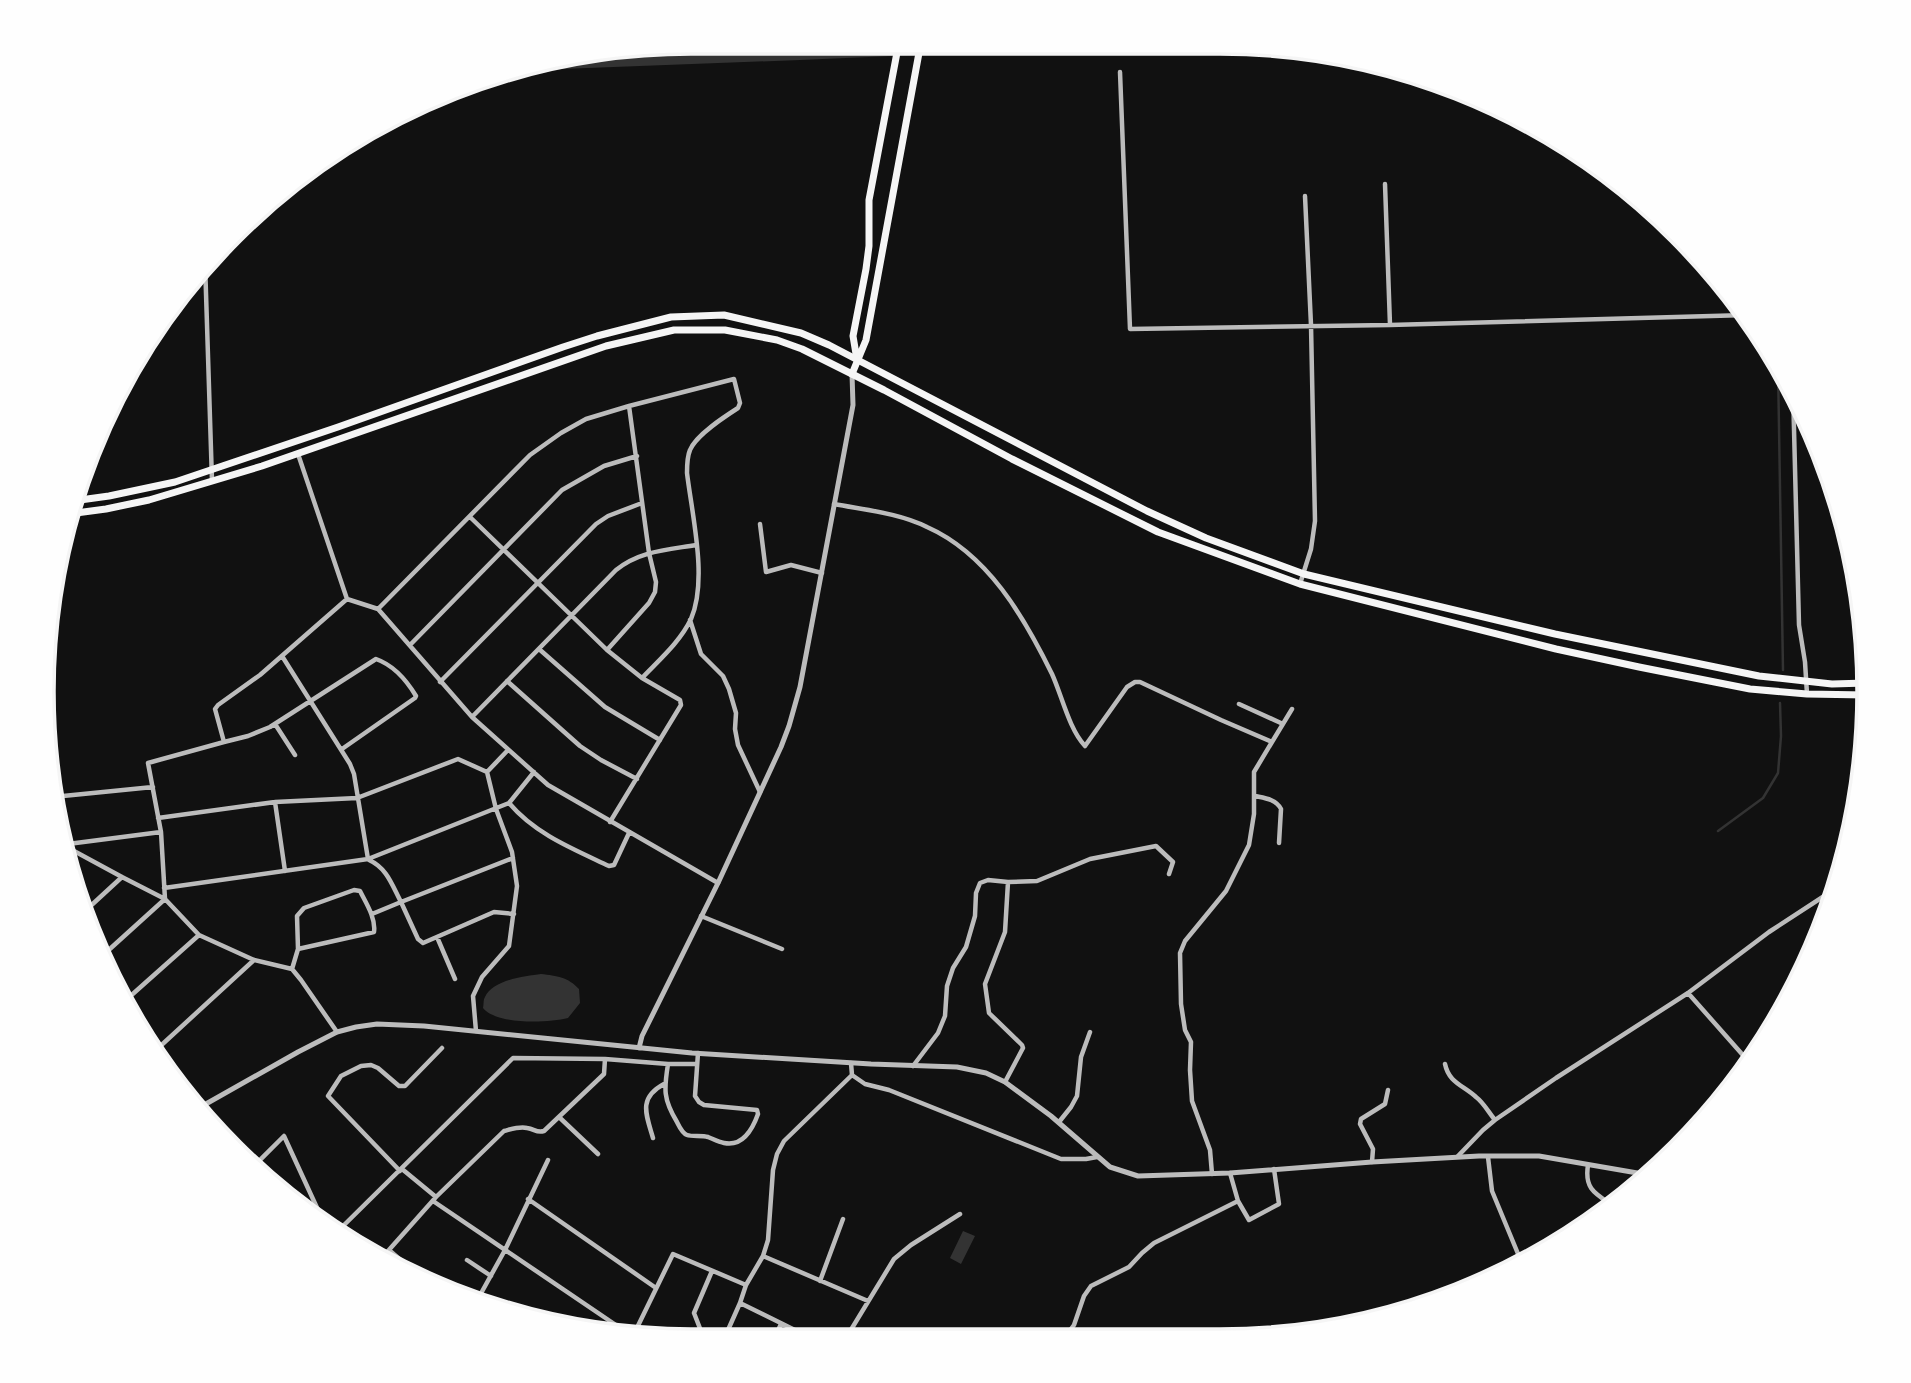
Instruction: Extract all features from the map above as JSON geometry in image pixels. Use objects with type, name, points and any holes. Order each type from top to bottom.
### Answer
[{"type":"main road","points":[[857,360],[853,336],[869,246],[869,200],[897,54]]},
{"type":"main road","points":[[852,374],[866,340],[919,54]]},
{"type":"main road","points":[[84,499],[144,489],[212,470],[597,336],[671,317],[724,315],[801,333],[829,345],[1147,512],[1206,538],[1304,574],[1568,637],[1759,676],[1832,684],[1857,683]]},
{"type":"main road","points":[[80,512],[149,500],[298,454],[606,346],[674,330],[725,330],[777,340],[802,349],[1012,459],[1158,531],[1265,573],[1556,649],[1639,667],[1750,689],[1857,695]]},
{"type":"street","points":[[1120,72],[1130,329],[1733,315]]},
{"type":"street","points":[[1385,184],[1390,325]]},
{"type":"street","points":[[1300,584],[1311,550],[1315,521],[1305,195]]},
{"type":"street","points":[[206,279],[212,481]]},
{"type":"street","points":[[639,1048],[642,1036],[718,883],[789,726],[800,687],[853,405],[852,374]]},
{"type":"street","points":[[378,609],[530,455],[561,433],[586,419],[734,379],[740,403],[738,408],[700,437],[691,446],[688,458],[687,473],[700,576],[696,603],[690,620],[677,641],[642,678]]},
{"type":"street","points":[[607,650],[649,603],[656,583],[649,553],[629,406]]},
{"type":"street","points":[[1794,416],[1799,625],[1807,694]]},
{"type":"street","points":[[298,454],[347,599]]},
{"type":"street","points":[[410,645],[562,490],[604,466],[637,456]]},
{"type":"street","points":[[440,682],[596,524],[608,516],[642,503]]},
{"type":"street","points":[[834,504],[901,518],[927,527],[956,544],[972,558],[1004,591],[1033,636],[1054,678],[1075,732],[1085,746],[1127,687],[1135,682],[1272,741]]},
{"type":"street","points":[[470,517],[607,650],[642,678],[680,700],[681,705],[610,822]]},
{"type":"street","points":[[760,524],[766,572],[791,565],[822,572]]},
{"type":"street","points":[[472,717],[628,560],[649,553],[696,545]]},
{"type":"street","points":[[347,599],[378,609],[472,717],[548,785],[718,883]]},
{"type":"street","points":[[224,742],[215,709],[218,705],[260,675],[347,599]]},
{"type":"street","points":[[690,620],[701,654],[723,676],[729,689],[737,713],[735,729],[738,746],[760,792]]},
{"type":"street","points":[[538,649],[605,707],[660,740]]},
{"type":"street","points":[[282,656],[342,749],[354,774],[368,859]]},
{"type":"street","points":[[165,899],[161,832],[148,763],[248,736],[275,724],[376,659],[382,660],[404,677],[416,696],[342,749]]},
{"type":"street","points":[[507,681],[580,746],[637,779]]},
{"type":"street","points":[[1239,704],[1283,724]]},
{"type":"street","points":[[1212,1174],[1210,1150],[1192,1101],[1191,1042],[1185,1030],[1181,1004],[1180,953],[1185,941],[1227,891],[1249,845],[1255,796],[1254,772],[1292,709]]},
{"type":"street","points":[[275,724],[295,755]]},
{"type":"street","points":[[487,772],[508,750]]},
{"type":"street","points":[[158,818],[275,802],[357,798],[458,759],[487,772]]},
{"type":"street","points":[[476,1031],[473,996],[482,977],[509,946],[517,886],[513,858],[487,772]]},
{"type":"street","points":[[164,888],[368,859],[509,803],[534,772]]},
{"type":"street","points":[[63,796],[153,787]]},
{"type":"street","points":[[1255,796],[1280,805],[1279,843]]},
{"type":"street","points":[[275,802],[285,871]]},
{"type":"street","points":[[509,803],[522,817],[544,833],[609,866],[614,865],[629,833]]},
{"type":"street","points":[[73,843],[161,832]]},
{"type":"street","points":[[913,1066],[938,1033],[945,1016],[947,986],[953,968],[966,947],[975,916],[976,893],[980,883],[988,880],[1037,881],[1090,859],[1156,845],[1173,862],[1168,874]]},
{"type":"street","points":[[75,850],[165,899],[199,934],[254,960],[292,969],[337,1032]]},
{"type":"street","points":[[372,914],[513,858]]},
{"type":"street","points":[[368,859],[386,872],[418,939],[423,943],[494,912],[514,914]]},
{"type":"street","points":[[91,905],[122,877]]},
{"type":"street","points":[[1005,1082],[1023,1045],[989,1013],[985,984],[1005,932],[1008,882]]},
{"type":"street","points":[[292,969],[298,949],[298,916],[304,908],[354,890],[360,891],[372,914],[376,927],[374,932],[298,949]]},
{"type":"street","points":[[1458,1156],[1495,1120],[1688,993],[1769,932],[1823,897]]},
{"type":"street","points":[[109,949],[165,899]]},
{"type":"street","points":[[701,916],[782,949]]},
{"type":"street","points":[[132,995],[199,934]]},
{"type":"street","points":[[437,937],[455,979]]},
{"type":"street","points":[[161,1045],[254,960]]},
{"type":"street","points":[[1688,993],[1743,1055]]},
{"type":"street","points":[[206,1104],[337,1032],[377,1024],[424,1026],[698,1054],[957,1068],[986,1073],[1005,1082],[1059,1122],[1110,1167],[1138,1176],[1230,1173],[1458,1156],[1539,1156],[1637,1173]]},
{"type":"street","points":[[1059,1122],[1077,1096],[1081,1057],[1090,1032]]},
{"type":"street","points":[[442,1048],[405,1086],[399,1086],[378,1068],[371,1065],[361,1066],[341,1076],[328,1096],[401,1170],[435,1199],[615,1324]]},
{"type":"street","points":[[668,1064],[664,1094],[683,1132],[732,1143],[748,1135],[758,1114],[757,1110],[704,1105],[699,1102],[695,1096],[698,1054]]},
{"type":"street","points":[[345,1226],[513,1058],[697,1064]]},
{"type":"street","points":[[394,1254],[389,1250],[435,1199],[505,1132],[526,1127],[538,1132],[544,1131],[604,1074],[605,1059]]},
{"type":"street","points":[[851,1063],[852,1075]]},
{"type":"street","points":[[1445,1064],[1451,1079],[1478,1098],[1495,1120]]},
{"type":"street","points":[[852,1075],[865,1084],[889,1090],[1061,1160],[1097,1157]]},
{"type":"street","points":[[728,1329],[762,1256],[769,1230],[773,1170],[777,1154],[784,1141],[852,1075]]},
{"type":"street","points":[[653,1138],[646,1116],[646,1100],[653,1090],[665,1084]]},
{"type":"street","points":[[1372,1162],[1373,1149],[1360,1124],[1361,1119],[1385,1104],[1388,1090]]},
{"type":"street","points":[[559,1117],[598,1154]]},
{"type":"street","points":[[260,1160],[284,1136],[316,1206]]},
{"type":"street","points":[[1488,1157],[1492,1191],[1518,1254]]},
{"type":"street","points":[[481,1293],[548,1160]]},
{"type":"street","points":[[1588,1165],[1586,1179],[1603,1200]]},
{"type":"street","points":[[1230,1173],[1238,1201],[1249,1220],[1279,1205],[1274,1169]]},
{"type":"street","points":[[528,1199],[656,1288]]},
{"type":"street","points":[[1071,1329],[1084,1296],[1091,1286],[1129,1267],[1154,1243],[1238,1201]]},
{"type":"street","points":[[851,1329],[894,1259],[960,1214]]},
{"type":"street","points":[[820,1281],[843,1219]]},
{"type":"street","points":[[638,1326],[673,1254],[746,1286]]},
{"type":"street","points":[[762,1256],[868,1301]]},
{"type":"street","points":[[467,1260],[491,1276]]},
{"type":"street","points":[[700,1329],[694,1313],[712,1271]]},
{"type":"street","points":[[740,1303],[792,1329]]},
{"type":"street","points":[[779,1329],[782,1324]]},
{"type":"shaded area","points":[[692,54],[938,54],[554,69],[608,60]]},
{"type":"shaded area","points":[[541,974],[557,976],[579,989],[580,1003],[568,1018],[536,1022],[511,1020],[490,1014],[483,1008],[485,997],[494,987],[510,980]]},
{"type":"shaded area","points":[[963,1231],[975,1236],[961,1264],[950,1258]]},
{"type":"waterway","points":[[1778,387],[1783,670]]},
{"type":"waterway","points":[[1718,831],[1763,798],[1778,773],[1780,703]]}]
